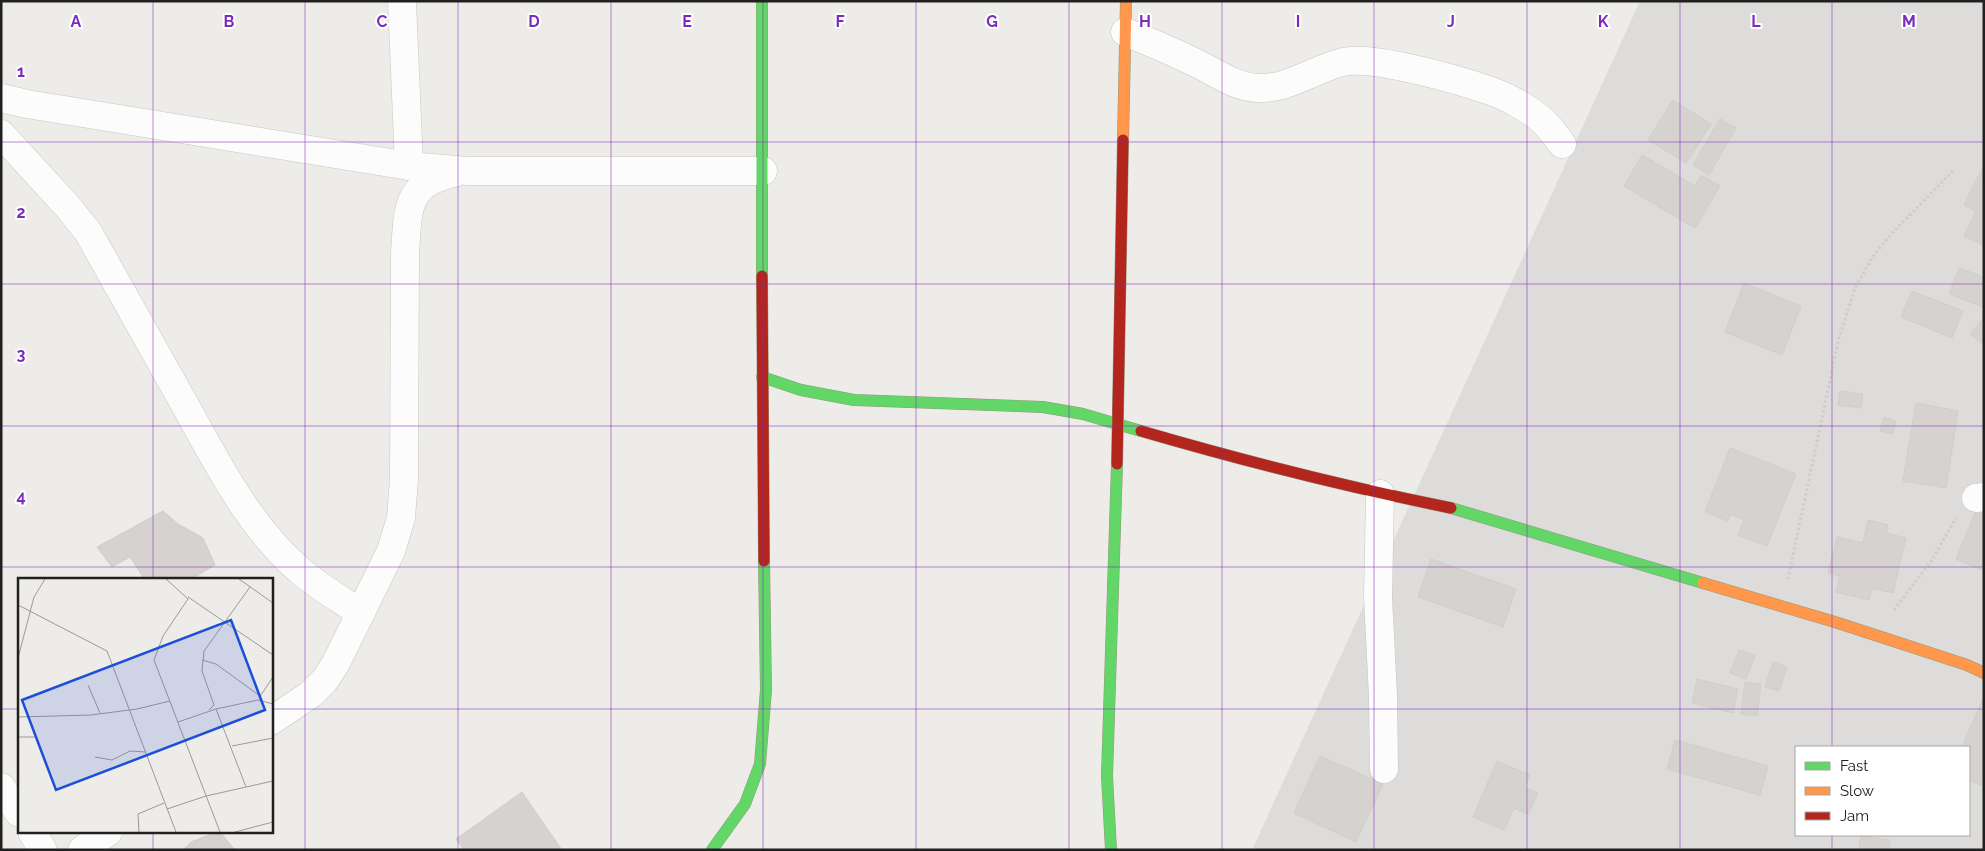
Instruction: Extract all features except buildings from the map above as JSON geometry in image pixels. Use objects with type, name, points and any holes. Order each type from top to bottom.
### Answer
[{"type":"street","points":[[402,1],[409,166]]},
{"type":"street","points":[[712,850],[745,804],[760,764],[766,690],[762,377],[762,1]]},
{"type":"street","points":[[1111,850],[1107,776],[1118,424],[1126,1]]},
{"type":"street","points":[[1125,32],[1165,48],[1235,84],[1255,88],[1269,88],[1281,85],[1312,72],[1344,62],[1363,61],[1428,73],[1492,91],[1521,106],[1544,122],[1562,144]]},
{"type":"street","points":[[1,127],[14,101],[409,166],[468,171],[763,171]]},
{"type":"street","points":[[1,134],[68,207],[88,232],[207,445],[244,505],[261,528],[296,567],[313,581],[361,613]]},
{"type":"street","points":[[272,720],[312,694],[325,680],[361,613],[391,551],[401,518],[404,479],[404,253],[407,219],[411,202],[421,186],[440,176],[468,171]]},
{"type":"street","points":[[762,377],[789,388],[843,400],[1043,408],[1083,414],[1240,460],[1380,494],[1455,509],[1783,606],[1967,665],[1984,673]]},
{"type":"street","points":[[1380,494],[1378,598],[1384,696],[1382,733],[1384,769]]},
{"type":"street","points":[[1,787],[18,812]]},
{"type":"street","points":[[33,834],[43,850]]},
{"type":"street","points":[[82,850],[105,834]]},
{"type":"path","points":[[1783,606],[1839,338],[1855,288],[1873,256],[1893,232],[1954,170]]},
{"type":"path","points":[[1874,635],[1932,560],[1956,519],[1980,498]]},
{"type":"shaded area","points":[[1640,1],[1984,1],[1984,850],[1252,850]]},
{"type":"traffic: fast","points":[[762,1],[762,276]]},
{"type":"traffic: fast","points":[[762,377],[801,390],[854,400],[1043,407],[1083,414],[1141,431]]},
{"type":"traffic: fast","points":[[1111,850],[1107,776],[1117,464]]},
{"type":"traffic: fast","points":[[1451,508],[1703,583]]},
{"type":"traffic: fast","points":[[712,850],[745,804],[760,764],[766,690],[764,561]]},
{"type":"traffic: slow","points":[[1123,140],[1126,1]]},
{"type":"traffic: slow","points":[[1703,583],[1835,622],[1967,665],[1984,673]]},
{"type":"traffic: jam","points":[[1117,464],[1123,140]]},
{"type":"traffic: jam","points":[[762,276],[764,561]]},
{"type":"traffic: jam","points":[[1141,431],[1296,473],[1451,508]]}]
